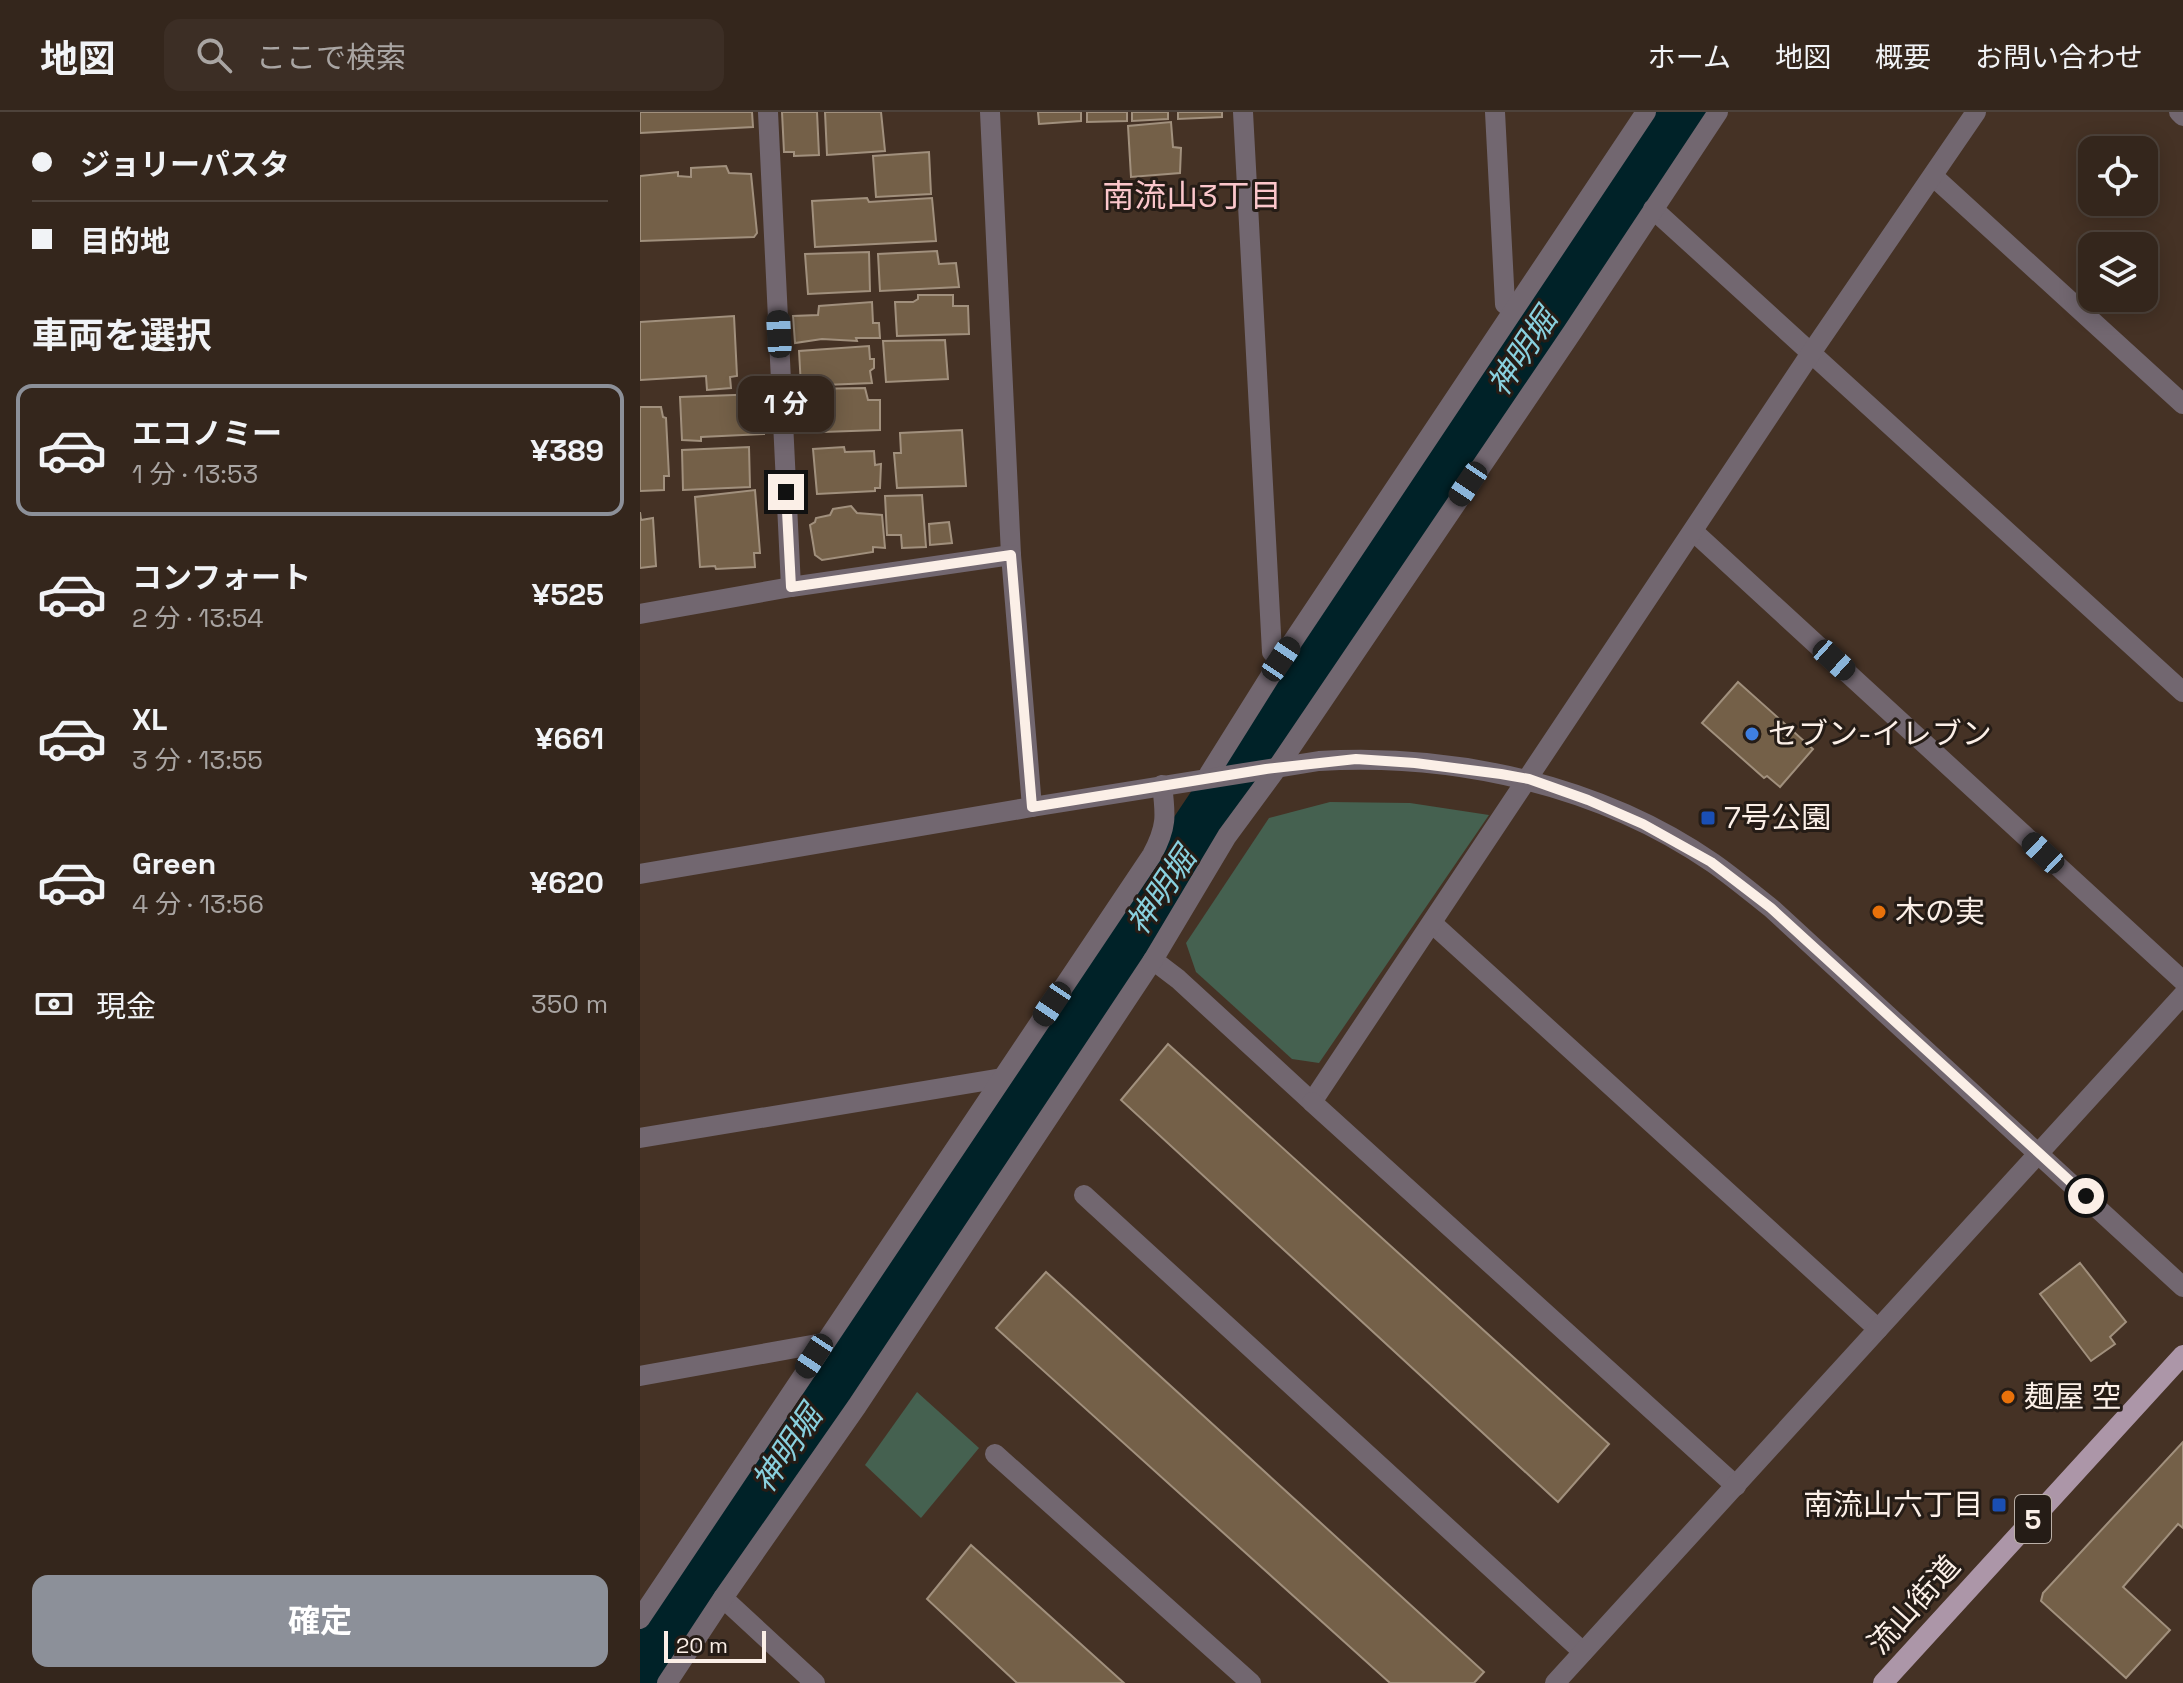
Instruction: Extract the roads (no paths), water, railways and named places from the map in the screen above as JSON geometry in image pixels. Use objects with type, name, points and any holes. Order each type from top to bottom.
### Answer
[{"type":"main road","name":"流山街道","points":[[1883,1683],[2183,1355]]},
{"type":"street","points":[[768,112],[791,587]]},
{"type":"street","points":[[990,112],[1011,555],[1032,807]]},
{"type":"street","points":[[1243,112],[1272,652],[1281,659]]},
{"type":"street","points":[[1495,112],[1505,304],[1513,310]]},
{"type":"street","points":[[1212,778],[1215,763],[1281,659],[1646,112]]},
{"type":"street","points":[[667,1683],[857,1406],[1153,960],[1271,768],[1718,112]]},
{"type":"street","points":[[1312,1102],[1811,353],[1976,112]]},
{"type":"street","points":[[1934,177],[2183,404]]},
{"type":"street","points":[[1653,209],[2183,692]]},
{"type":"street","points":[[1694,532],[2183,981]]},
{"type":"street","points":[[640,614],[791,587],[1011,555]]},
{"type":"street","points":[[640,874],[1271,768],[1356,759],[1473,769],[1529,779],[1643,824],[1711,862],[1771,908],[2183,1287]]},
{"type":"street","points":[[640,1619],[1163,834],[1167,820],[1162,785]]},
{"type":"street","points":[[1433,924],[1878,1329]]},
{"type":"street","points":[[1153,960],[1736,1486]]},
{"type":"street","points":[[1555,1683],[2183,995]]},
{"type":"street","points":[[640,1138],[1002,1078]]},
{"type":"street","points":[[1084,1195],[1583,1652]]},
{"type":"street","points":[[640,1376],[823,1343]]},
{"type":"street","points":[[995,1454],[1251,1683]]},
{"type":"street","points":[[723,1598],[815,1683]]},
{"type":"waterway","name":"神明堀","points":[[640,1669],[1682,112]]},
{"type":"place","name":"セブン-イレブン","points":[[1752,734]]},
{"type":"place","name":"7号公園","points":[[1708,818]]},
{"type":"place","name":"木の実","points":[[1879,912]]},
{"type":"place","name":"麺屋 空","points":[[2008,1397]]},
{"type":"place","name":"南流山六丁目","points":[[1999,1505]]},
{"type":"district","name":"南流山3丁目","points":[[1192,196]]}]
